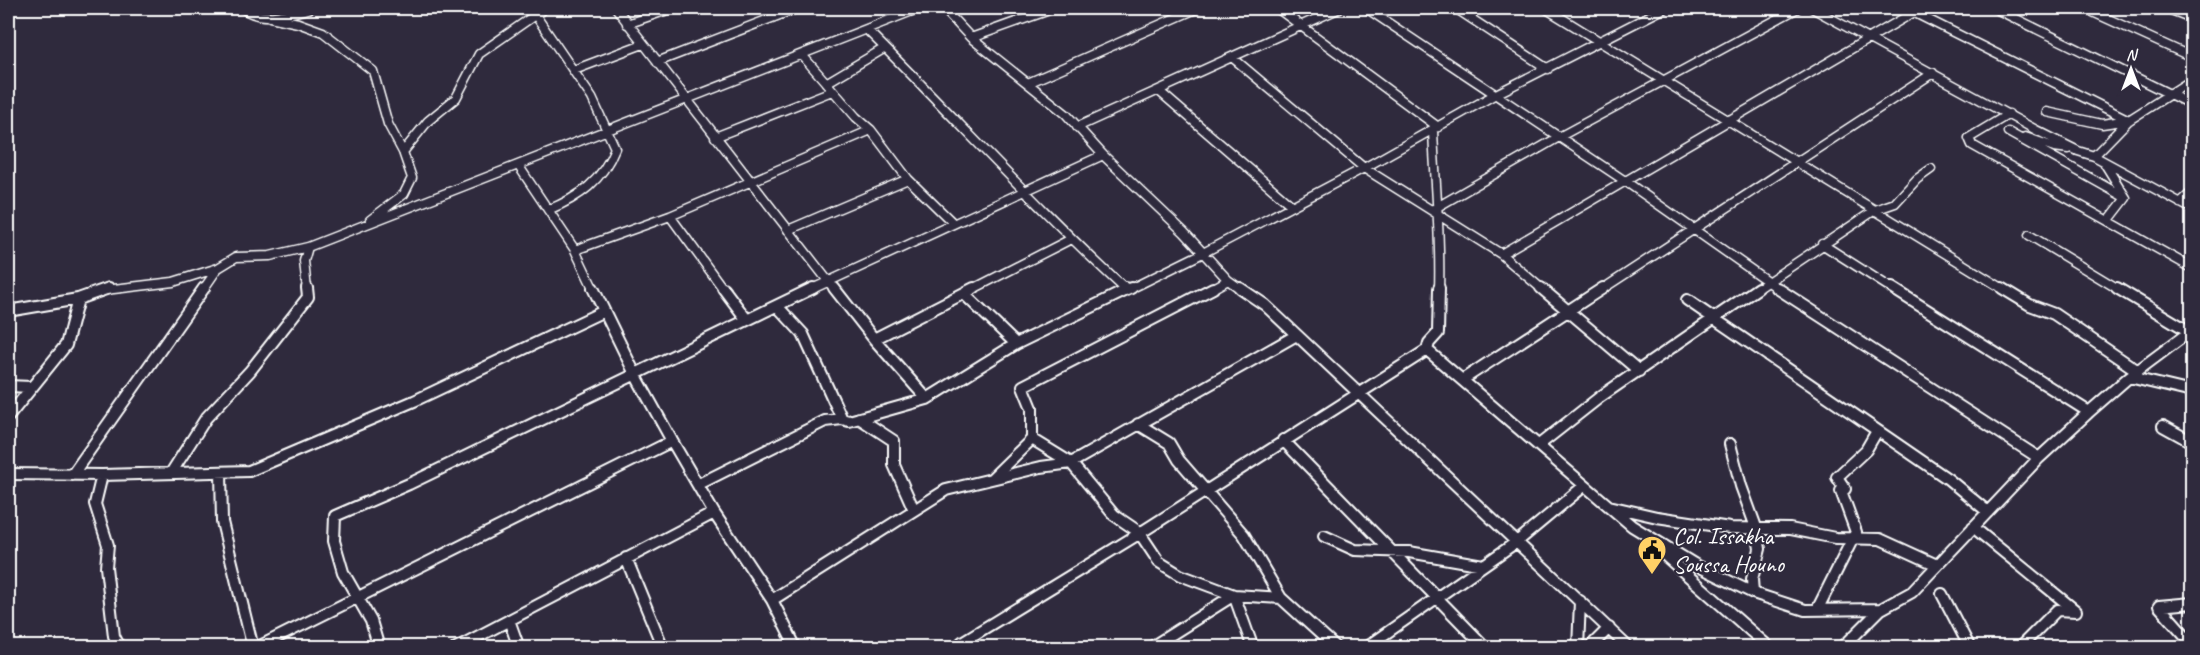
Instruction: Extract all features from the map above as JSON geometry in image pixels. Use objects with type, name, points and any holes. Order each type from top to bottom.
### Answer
[{"type":"street","points":[[242,8],[248,13],[323,32],[373,71],[388,124],[403,152],[412,178],[404,194],[371,219],[348,231]]},
{"type":"street","points":[[270,17],[311,8]]},
{"type":"street","points":[[403,152],[428,122],[456,98],[479,54],[545,8]]},
{"type":"street","points":[[616,8],[874,339],[927,399]]},
{"type":"street","points":[[627,24],[673,8]]},
{"type":"street","points":[[657,62],[798,8]]},
{"type":"street","points":[[8,311],[78,299],[112,287],[137,287],[174,282],[218,268],[236,257],[270,256],[308,247],[921,8]]},
{"type":"street","points":[[943,8],[971,38],[1066,114],[1103,155],[1203,252],[1228,280],[1264,305],[1439,471],[1518,541],[1629,648]]},
{"type":"street","points":[[971,38],[1055,8]]},
{"type":"street","points":[[1028,84],[1198,8]]},
{"type":"street","points":[[1276,8],[1302,25],[1436,129]]},
{"type":"street","points":[[1077,127],[1340,8]]},
{"type":"street","points":[[1366,8],[1625,181],[1768,282],[2039,458]]},
{"type":"street","points":[[1455,8],[1492,31],[1502,41],[1548,69]]},
{"type":"street","points":[[1545,8],[2030,305],[2054,314],[2138,371]]},
{"type":"street","points":[[699,484],[825,421],[842,419],[849,421],[927,399],[1016,344],[1203,252],[1365,168],[1494,95],[1665,8]]},
{"type":"street","points":[[1435,212],[1558,137],[1798,8]]},
{"type":"street","points":[[1812,8],[2078,151]]},
{"type":"street","points":[[1501,254],[1921,8]]},
{"type":"street","points":[[1994,8],[2193,105]]},
{"type":"street","points":[[2084,8],[2193,57]]},
{"type":"street","points":[[2166,8],[2193,18]]},
{"type":"street","points":[[1913,12],[2129,120]]},
{"type":"street","points":[[536,16],[574,70],[609,130],[615,148],[605,171],[590,189],[575,199],[548,210]]},
{"type":"street","points":[[867,30],[1025,192],[1127,290]]},
{"type":"street","points":[[574,70],[643,44]]},
{"type":"street","points":[[715,137],[829,87],[885,48]]},
{"type":"street","points":[[802,55],[871,130],[908,179],[953,223]]},
{"type":"street","points":[[1233,58],[1365,168],[1501,254],[1639,371]]},
{"type":"street","points":[[1462,380],[1933,73]]},
{"type":"street","points":[[2094,156],[2129,120],[2193,80]]},
{"type":"street","points":[[1159,91],[1291,205]]},
{"type":"street","points":[[2047,112],[2102,124],[2129,120]]},
{"type":"street","points":[[2009,114],[1969,138],[1972,145],[2193,268]]},
{"type":"street","points":[[958,648],[962,642],[1055,588],[1139,532],[1208,491],[1283,440],[1427,350],[1429,343],[1438,333],[1441,241],[1435,212],[1436,129]]},
{"type":"street","points":[[1985,129],[2008,132],[2054,147],[2094,156],[2193,209]]},
{"type":"street","points":[[575,250],[670,216],[871,130]]},
{"type":"street","points":[[2008,132],[2126,198]]},
{"type":"street","points":[[379,648],[371,621],[343,572],[334,541],[335,516],[409,484],[830,280],[1103,155]]},
{"type":"street","points":[[2104,162],[2126,198]]},
{"type":"street","points":[[518,165],[575,250],[635,374],[672,441],[714,513],[772,600],[796,648]]},
{"type":"street","points":[[1539,446],[1600,397],[1822,244],[1875,210],[1896,203],[1917,179],[1931,169]]},
{"type":"street","points":[[788,230],[908,179]]},
{"type":"street","points":[[2180,203],[2193,192]]},
{"type":"street","points":[[2109,220],[2126,198]]},
{"type":"street","points":[[670,216],[747,320]]},
{"type":"street","points":[[1842,648],[1881,609],[1912,592],[2039,458],[2089,412],[2129,377],[2192,331],[2029,235]]},
{"type":"street","points":[[874,339],[1071,238]]},
{"type":"street","points":[[1822,244],[2089,412]]},
{"type":"street","points":[[171,473],[206,418],[250,371],[308,297],[304,261],[308,247]]},
{"type":"street","points":[[72,474],[218,268]]},
{"type":"street","points":[[990,480],[1032,439],[1032,408],[1023,386],[1228,280]]},
{"type":"street","points":[[963,294],[1016,344]]},
{"type":"street","points":[[8,417],[66,345],[78,299]]},
{"type":"street","points":[[1687,300],[1948,479],[1988,512]]},
{"type":"street","points":[[777,306],[803,334],[842,419]]},
{"type":"street","points":[[8,474],[102,475],[249,471],[349,429],[604,311]]},
{"type":"street","points":[[772,600],[946,490],[1071,463],[1295,336]]},
{"type":"street","points":[[1427,350],[1770,648]]},
{"type":"street","points":[[2129,377],[2193,392]]},
{"type":"street","points":[[8,386],[32,387]]},
{"type":"street","points":[[860,418],[894,441],[894,465],[914,510]]},
{"type":"street","points":[[1138,424],[1168,443],[1179,460],[1208,491],[1244,536],[1281,598],[1336,648]]},
{"type":"street","points":[[2163,426],[2193,442]]},
{"type":"street","points":[[1817,610],[1856,532],[1841,491],[1845,489],[1837,477],[1866,450],[1877,431]]},
{"type":"street","points":[[1032,439],[1071,463],[1114,515],[1139,532],[1159,562],[1180,575],[1234,595],[1281,598]]},
{"type":"street","points":[[1283,440],[1486,648]]},
{"type":"street","points":[[220,472],[222,522],[255,648],[672,441]]},
{"type":"street","points":[[1730,444],[1741,486],[1757,528],[1760,549],[1752,579],[1753,593]]},
{"type":"street","points":[[102,475],[94,504],[108,545],[106,567],[112,626],[120,648]]},
{"type":"street","points":[[1365,648],[1518,541],[1584,486]]},
{"type":"street","points":[[1607,505],[1730,528],[1790,529],[1835,538],[1880,539],[1937,565]]},
{"type":"street","points":[[456,648],[714,513]]},
{"type":"street","points":[[1632,526],[1694,564],[1753,593],[1805,610],[1881,609]]},
{"type":"street","points":[[1973,527],[2076,611],[2057,610],[2019,648]]},
{"type":"street","points":[[1324,536],[1355,550],[1409,552],[1483,565]]},
{"type":"street","points":[[626,558],[663,648]]},
{"type":"street","points":[[1942,594],[1970,648]]},
{"type":"street","points":[[1150,648],[1234,595]]},
{"type":"street","points":[[1234,595],[1254,648]]},
{"type":"street","points":[[1578,648],[1580,600]]},
{"type":"street","points":[[2193,603],[2159,606],[2193,643]]},
{"type":"street","points":[[509,620],[519,648]]},
{"type":"street","points":[[1589,648],[1609,628]]},
{"type":"place","name":"Col. Issakha Soussa Houno","points":[[1652,576]]}]
